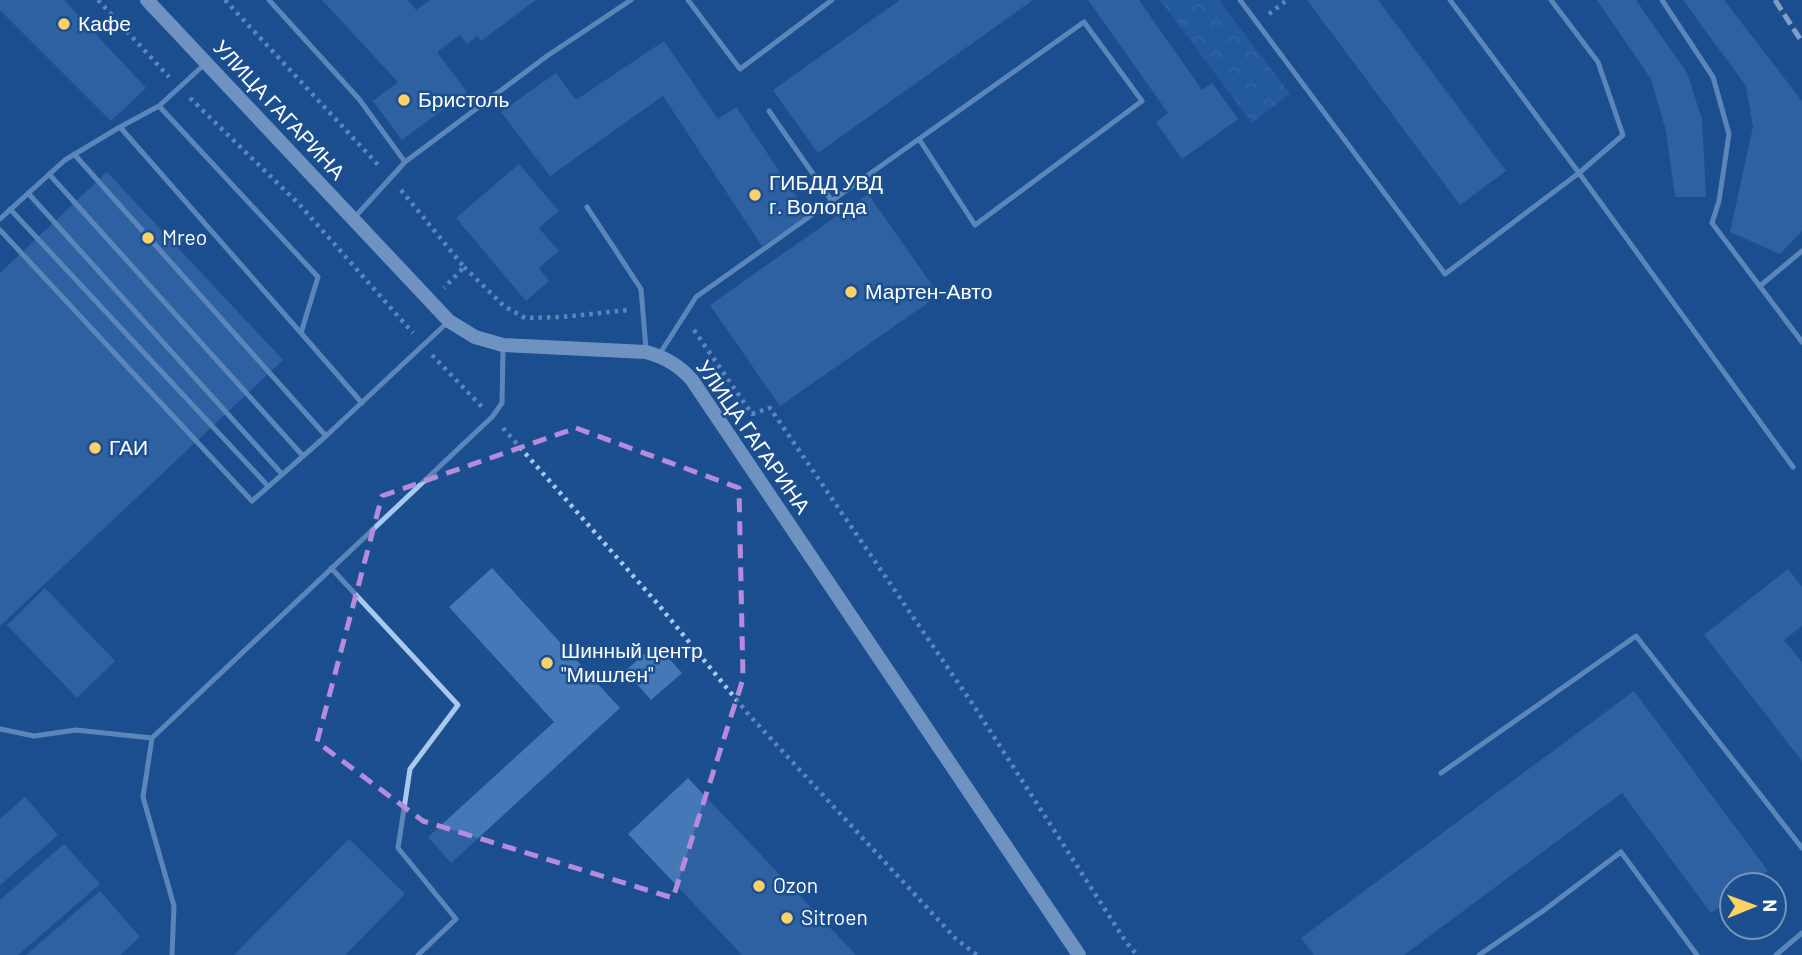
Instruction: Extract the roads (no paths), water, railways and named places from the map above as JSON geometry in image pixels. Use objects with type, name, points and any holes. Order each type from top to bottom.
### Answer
[{"type":"street","name":"УЛИЦА ГАГАРИНА","points":[[146,0],[449,321],[488,342],[652,354],[682,369],[692,380],[1079,955]]},
{"type":"lane","points":[[269,0],[359,99],[405,162]]},
{"type":"lane","points":[[352,219],[405,162],[547,55],[631,0]]},
{"type":"lane","points":[[688,0],[740,69],[832,0]]},
{"type":"lane","points":[[1240,0],[1445,274],[1579,173],[1623,135],[1598,62],[1551,0]]},
{"type":"lane","points":[[1450,0],[1793,467]]},
{"type":"lane","points":[[1662,0],[1713,77],[1729,134],[1719,201],[1712,223],[1802,342]]},
{"type":"lane","points":[[652,354],[696,298],[919,139],[1084,22],[1142,101],[975,225],[919,139]]},
{"type":"lane","points":[[0,219],[65,160],[159,106],[206,63]]},
{"type":"lane","points":[[159,106],[318,277],[301,333]]},
{"type":"lane","points":[[769,111],[832,201]]},
{"type":"lane","points":[[120,127],[362,402]]},
{"type":"lane","points":[[74,155],[326,436]]},
{"type":"lane","points":[[49,174],[303,456]]},
{"type":"lane","points":[[28,193],[282,474]]},
{"type":"lane","points":[[587,207],[640,289],[652,354]]},
{"type":"lane","points":[[10,209],[268,486]]},
{"type":"lane","points":[[0,230],[253,501],[449,321]]},
{"type":"lane","points":[[1760,286],[1802,251]]},
{"type":"lane","points":[[172,955],[174,906],[143,797],[152,738],[492,416],[502,403],[503,345]]},
{"type":"lane","points":[[331,568],[458,705],[410,769],[398,848],[456,919],[418,955]]},
{"type":"lane","points":[[1441,773],[1636,636],[1802,848]]},
{"type":"lane","points":[[0,729],[34,737],[76,730],[152,738]]},
{"type":"lane","points":[[1479,955],[1621,852],[1697,955]]},
{"type":"lane","points":[[1776,955],[1802,933]]},
{"type":"railway","points":[[1775,0],[1802,42]]},
{"type":"place","name":"Кафе","points":[[64,24]]},
{"type":"place","name":"Бристоль","points":[[404,100]]},
{"type":"place","name":"ГИБДД УВД г. Вологда","points":[[755,195]]},
{"type":"place","name":"Mreo","points":[[148,238]]},
{"type":"place","name":"Мартен-Авто","points":[[851,292]]},
{"type":"place","name":"ГАИ","points":[[95,448]]},
{"type":"place","name":"Шинный центр \"Мишлен\"","points":[[547,663]]},
{"type":"place","name":"Ozon","points":[[759,886]]},
{"type":"place","name":"Sitroen","points":[[787,918]]}]
